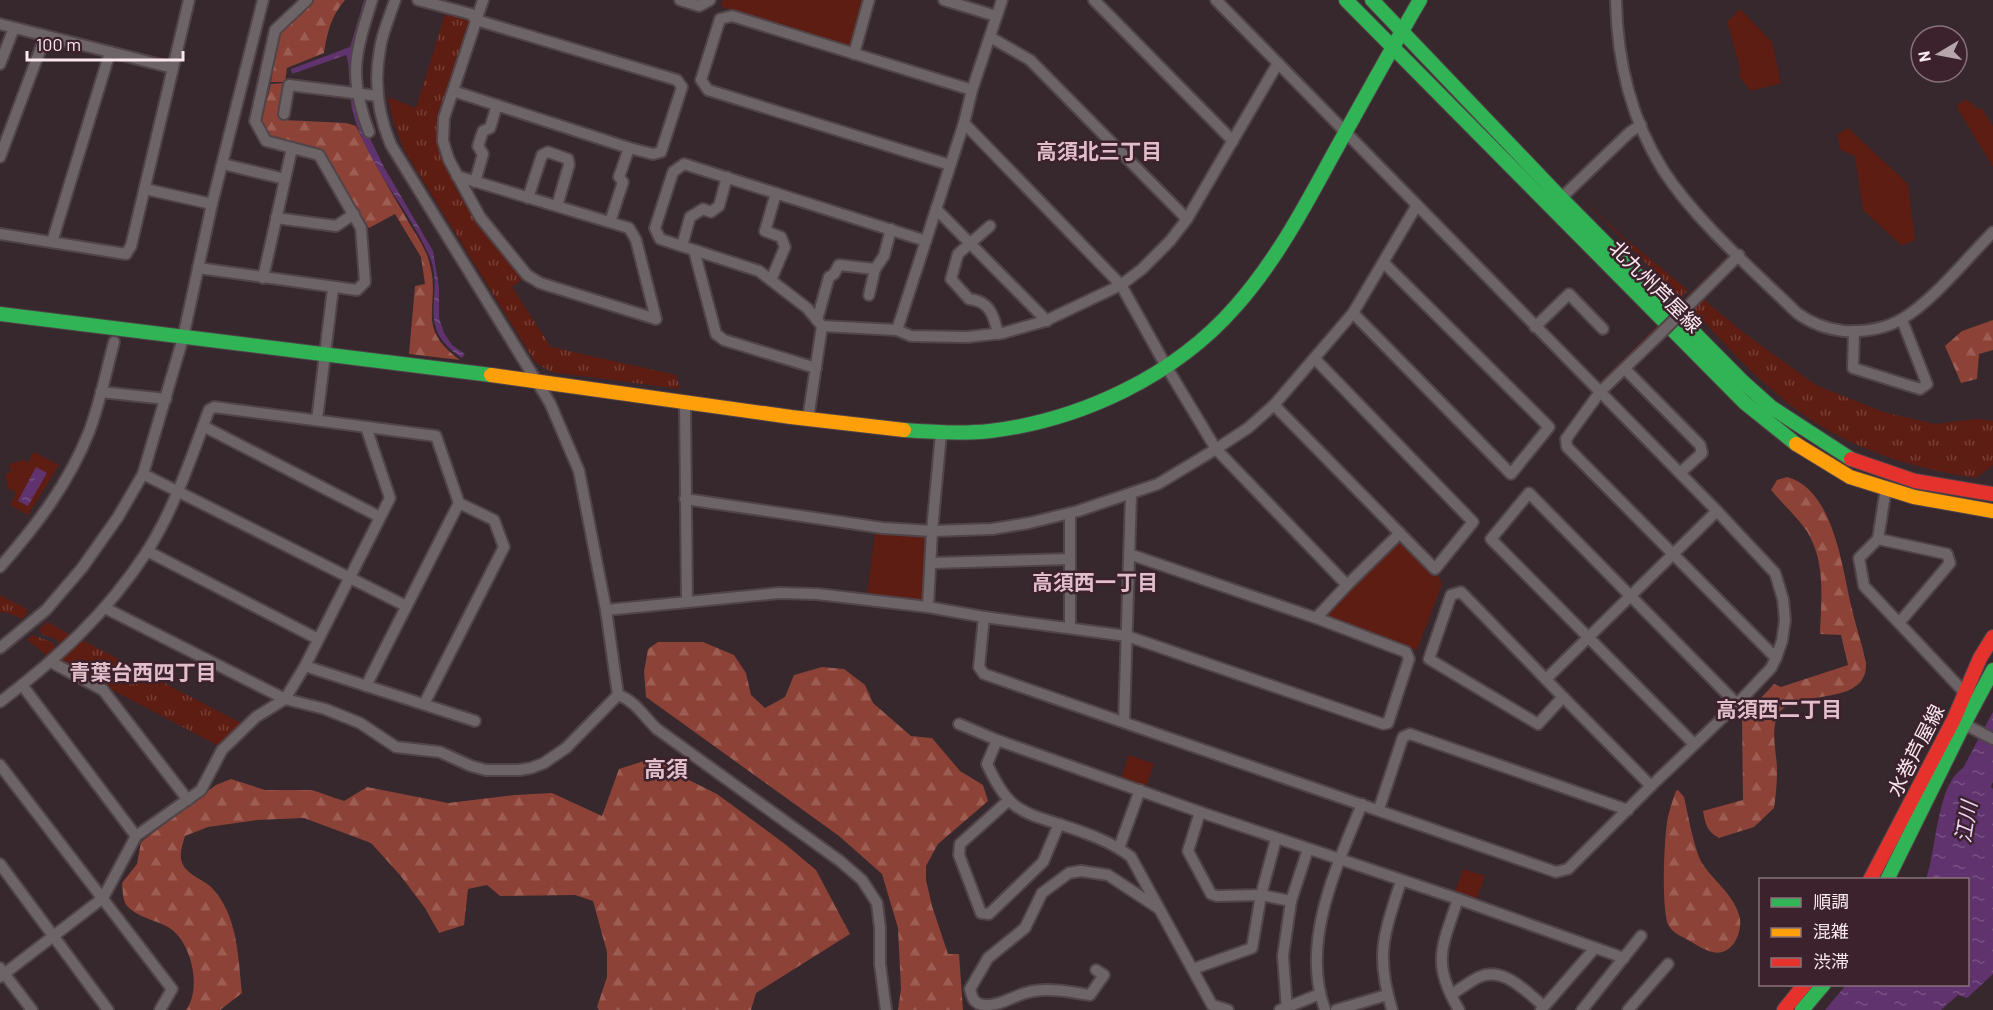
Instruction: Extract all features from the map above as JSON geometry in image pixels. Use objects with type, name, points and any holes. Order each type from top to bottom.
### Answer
[{"type":"main road","name":"北九州芦屋線","points":[[1346,0],[1744,403],[1794,443],[1850,477],[1914,497],[1993,511]]},
{"type":"main road","name":"北九州芦屋線","points":[[1372,0],[1561,198],[1742,381],[1771,407],[1855,462],[1915,481],[1993,494]]},
{"type":"main road","points":[[0,314],[535,381],[808,419],[941,433],[1019,427],[1059,418],[1103,400],[1166,366],[1200,341],[1232,310],[1260,278],[1286,239],[1420,0]]},
{"type":"main road","name":"水巻芦屋線","points":[[1871,878],[1965,693],[1980,658],[1993,637]]},
{"type":"main road","name":"水巻芦屋線","points":[[1888,878],[1969,726],[1993,670]]},
{"type":"main road","points":[[1784,1010],[1803,986]]},
{"type":"main road","points":[[1802,1010],[1822,986]]},
{"type":"street","points":[[0,648],[46,610],[82,568],[118,517],[143,474],[183,338],[212,204],[262,0]]},
{"type":"street","points":[[198,268],[333,288],[357,290],[365,282],[361,228],[319,155],[266,141],[255,121],[275,30],[307,0]]},
{"type":"street","points":[[369,132],[357,93],[356,59],[372,0]]},
{"type":"street","points":[[395,0],[380,47],[377,81],[384,129],[391,145],[550,404],[579,471],[606,610],[618,695]]},
{"type":"street","points":[[418,0],[471,14],[477,20],[677,80],[682,87],[661,152],[653,154],[453,91]]},
{"type":"street","points":[[458,176],[628,228],[636,240],[656,319],[540,283],[527,275],[480,216],[458,176],[443,141],[444,118],[483,0]]},
{"type":"street","points":[[680,0],[699,6],[710,0]]},
{"type":"street","points":[[854,54],[869,0]]},
{"type":"street","points":[[944,0],[996,16]]},
{"type":"street","points":[[897,330],[1002,0]]},
{"type":"street","points":[[1094,0],[1233,141]]},
{"type":"street","points":[[984,617],[979,667],[984,674],[1556,872],[1568,869],[1737,704],[1771,668],[1776,658],[1782,641],[1785,620],[1783,599],[1775,573],[1680,473],[1216,0]]},
{"type":"street","points":[[1616,0],[1617,32],[1630,96],[1663,169],[1679,192],[1739,255],[1810,323],[1854,332],[1876,329],[1902,320],[1934,292],[1993,232]]},
{"type":"street","points":[[0,234],[126,254],[131,246],[145,189],[173,68],[185,1]]},
{"type":"street","points":[[950,165],[708,90],[701,80],[720,19],[732,16],[972,90]]},
{"type":"street","points":[[0,24],[173,68]]},
{"type":"street","points":[[0,64],[14,28]]},
{"type":"street","points":[[0,157],[45,37]]},
{"type":"street","points":[[990,37],[1030,60],[1187,219]]},
{"type":"street","points":[[52,242],[110,52]]},
{"type":"street","points":[[926,241],[684,164],[673,172],[655,228],[660,239],[759,271],[807,308],[819,323],[897,330],[911,336],[968,337],[998,334],[1047,321],[1121,285],[1142,269],[1170,241],[1187,219],[1278,63]]},
{"type":"street","points":[[284,114],[289,85],[378,96]]},
{"type":"street","points":[[476,182],[483,154],[478,146],[483,131],[490,128],[497,105]]},
{"type":"street","points":[[964,123],[1121,285],[1216,449],[1347,585]]},
{"type":"street","points":[[1550,208],[1641,124]]},
{"type":"street","points":[[263,278],[292,148]]},
{"type":"street","points":[[610,222],[623,182],[619,177],[629,148]]},
{"type":"street","points":[[528,198],[542,155],[548,152],[568,159],[569,165],[557,206]]},
{"type":"street","points":[[223,164],[285,179]]},
{"type":"street","points":[[682,246],[690,217],[703,210],[711,212],[719,206],[727,177]]},
{"type":"street","points":[[145,189],[212,204]]},
{"type":"street","points":[[771,280],[785,247],[781,237],[765,231],[776,193]]},
{"type":"street","points":[[685,499],[884,528],[932,531],[1010,526],[1070,513],[1131,495],[1158,484],[1216,449],[1248,428],[1274,405],[1353,313],[1417,206]]},
{"type":"street","points":[[936,209],[1047,321]]},
{"type":"street","points":[[276,218],[336,226],[354,214]]},
{"type":"street","points":[[990,226],[958,254],[951,279],[969,299],[979,300],[994,315],[998,334]]},
{"type":"street","points":[[868,295],[875,269],[884,256],[891,229]]},
{"type":"street","points":[[694,250],[716,334],[724,340],[816,368]]},
{"type":"street","points":[[1739,255],[1600,392],[1566,439],[1567,447],[1776,658]]},
{"type":"street","points":[[1353,313],[1511,474],[1549,427],[1384,262]]},
{"type":"street","points":[[808,419],[816,368],[819,323],[829,277],[834,274],[839,265],[875,269]]},
{"type":"street","points":[[317,420],[333,288]]},
{"type":"street","points":[[1535,327],[1569,294],[1603,329]]},
{"type":"street","points":[[1854,332],[1853,368],[1920,389],[1927,384],[1902,320]]},
{"type":"street","points":[[0,567],[33,530],[59,491],[90,431],[114,342]]},
{"type":"street","points":[[1274,405],[1435,569],[1473,522],[1315,359]]},
{"type":"street","points":[[1625,369],[1700,445],[1702,453],[1680,473]]},
{"type":"street","points":[[101,392],[166,399]]},
{"type":"street","points":[[685,402],[687,602]]},
{"type":"street","points":[[0,702],[51,662],[105,608],[147,551],[178,492],[209,411],[214,407],[436,436],[459,503],[494,520],[504,547],[424,704]]},
{"type":"street","points":[[203,426],[380,517]]},
{"type":"street","points":[[32,1010],[2,973],[103,898],[136,836],[201,790],[222,750],[256,717],[285,699],[305,666],[390,498],[366,427]]},
{"type":"street","points":[[928,607],[941,433]]},
{"type":"street","points":[[143,474],[406,606]]},
{"type":"street","points":[[1886,488],[1878,539],[1859,558],[1864,586],[1965,693]]},
{"type":"street","points":[[1694,744],[1491,539],[1529,493],[1737,704]]},
{"type":"street","points":[[1124,722],[1131,495]]},
{"type":"street","points":[[366,686],[459,503]]},
{"type":"street","points":[[1546,679],[1717,511]]},
{"type":"street","points":[[1070,513],[1070,628]]},
{"type":"street","points":[[1316,618],[1400,533]]},
{"type":"street","points":[[1878,539],[1947,554],[1950,563],[1899,623]]},
{"type":"street","points":[[147,551],[318,639]]},
{"type":"street","points":[[606,610],[779,592],[817,594],[928,607],[984,617],[1127,636],[1383,724],[1388,723],[1409,658],[1406,652],[1316,618],[1129,554]]},
{"type":"street","points":[[931,563],[1070,559]]},
{"type":"street","points":[[1563,697],[1538,724],[1429,659],[1451,595],[1461,592],[1651,786]]},
{"type":"street","points":[[105,608],[285,699],[325,708],[360,723],[396,747],[440,752],[486,770],[507,771],[531,768],[544,762],[566,748],[618,695]]},
{"type":"street","points":[[51,662],[103,690],[188,800]]},
{"type":"street","points":[[305,666],[476,721]]},
{"type":"street","points":[[22,686],[136,836]]},
{"type":"street","points":[[618,695],[631,699],[645,718],[657,729],[840,861],[862,880],[877,903],[880,964],[886,1010]]},
{"type":"street","points":[[959,724],[997,740],[1200,812],[1624,958]]},
{"type":"street","points":[[1969,726],[1993,739]]},
{"type":"street","points":[[1379,809],[1403,737],[1410,734],[1628,810]]},
{"type":"street","points":[[997,740],[987,764],[1009,800],[1035,817],[1119,848],[1131,857],[1212,1005],[1228,1010]]},
{"type":"street","points":[[0,765],[172,989],[160,1010]]},
{"type":"street","points":[[1119,848],[1140,790]]},
{"type":"street","points":[[1009,800],[960,844],[959,855],[981,913],[989,914],[1042,862],[1059,824]]},
{"type":"street","points":[[1325,1010],[1320,994],[1318,942],[1326,900],[1362,804]]},
{"type":"street","points":[[1200,812],[1188,851],[1211,894],[1217,896],[1261,895],[1291,901]]},
{"type":"street","points":[[1193,969],[1252,948],[1261,895],[1276,838]]},
{"type":"street","points":[[1308,849],[1291,901],[1283,956],[1285,1009],[1320,994]]},
{"type":"street","points":[[0,864],[108,1010]]},
{"type":"street","points":[[1096,970],[1104,975],[1090,995],[1035,990],[994,1005],[984,1005],[977,1004],[972,998],[970,989],[988,958],[1025,928],[1042,893],[1069,873],[1081,871],[1108,875],[1158,908]]},
{"type":"street","points":[[1392,1010],[1383,982],[1381,955],[1384,934],[1401,881]]},
{"type":"street","points":[[1458,899],[1444,940],[1441,960],[1444,980],[1459,1010]]},
{"type":"street","points":[[1582,1010],[1641,936]]},
{"type":"street","points":[[1451,995],[1480,976],[1499,974],[1511,980],[1542,1008],[1594,948]]},
{"type":"street","points":[[1628,1010],[1668,964]]},
{"type":"street","points":[[1336,1010],[1387,995]]},
{"type":"green space","points":[[313,0],[345,0],[330,25],[324,53],[287,68],[285,82],[271,82],[279,32],[308,8]]},
{"type":"green space","points":[[722,0],[866,0],[854,45],[848,46],[729,10],[721,6]]},
{"type":"green space","points":[[1740,9],[1772,42],[1781,83],[1751,91],[1740,78],[1740,67],[1727,22]]},
{"type":"green space","points":[[446,11],[471,19],[439,122],[440,143],[455,186],[467,206],[495,245],[524,278],[512,287],[551,347],[676,375],[680,389],[551,372],[535,362],[404,150],[393,120],[388,97],[416,108]]},
{"type":"green space","points":[[285,83],[282,114],[284,120],[346,123],[356,126],[427,254],[433,280],[433,327],[437,337],[446,348],[460,360],[409,354],[415,286],[425,284],[421,257],[395,214],[369,228],[321,150],[268,135],[261,121],[271,84]]},
{"type":"green space","points":[[1966,99],[1978,109],[1982,109],[1993,126],[1993,167],[1956,106]]},
{"type":"green space","points":[[1848,128],[1908,184],[1915,240],[1902,246],[1863,210],[1855,156],[1841,150],[1837,135]]},
{"type":"green space","points":[[1579,195],[1622,236],[1688,290],[1680,298]]},
{"type":"green space","points":[[1729,255],[1604,381],[1601,381]]},
{"type":"green space","points":[[1703,299],[1744,333],[1816,385],[1883,412],[1935,424],[1977,419],[1993,421],[1993,465],[1976,478],[1947,473],[1866,449],[1816,423],[1760,379],[1693,310]]},
{"type":"green space","points":[[1993,320],[1993,350],[1979,354],[1977,379],[1961,383],[1945,346],[1962,331]]},
{"type":"green space","points":[[34,452],[59,465],[28,515],[10,505],[16,494],[12,489],[9,490],[5,474],[11,472],[9,464],[25,460],[27,463]]},
{"type":"green space","points":[[1787,477],[1803,484],[1825,512],[1839,551],[1866,663],[1863,677],[1855,687],[1799,702],[1786,707],[1778,715],[1774,728],[1777,770],[1774,808],[1754,827],[1719,838],[1707,827],[1703,811],[1743,800],[1742,718],[1774,684],[1781,687],[1848,665],[1841,635],[1820,634],[1821,582],[1814,545],[1805,528],[1771,490],[1777,480]]},
{"type":"green space","points":[[875,533],[925,537],[928,541],[923,599],[918,603],[867,595]]},
{"type":"green space","points":[[1399,543],[1405,543],[1439,577],[1442,584],[1417,650],[1330,620],[1328,612]]},
{"type":"green space","points":[[0,595],[27,609],[27,614],[22,619],[0,612]]},
{"type":"green space","points":[[47,622],[73,636],[63,645],[54,638],[41,634],[40,628]]},
{"type":"green space","points":[[32,635],[52,642],[57,651],[49,657],[27,640]]},
{"type":"green space","points":[[82,640],[241,723],[219,746],[63,664],[62,658]]},
{"type":"green space","points":[[658,642],[703,642],[734,655],[746,673],[751,695],[765,708],[785,697],[794,675],[822,667],[844,669],[865,685],[873,703],[911,736],[932,738],[960,771],[983,785],[988,801],[938,844],[926,866],[926,880],[932,906],[948,954],[959,954],[963,1010],[898,1010],[901,989],[898,928],[882,874],[839,836],[646,697],[644,672],[648,649]]},
{"type":"green space","points":[[1129,755],[1154,764],[1146,787],[1121,778]]},
{"type":"green space","points":[[647,760],[665,762],[685,778],[717,794],[816,870],[850,934],[756,993],[751,1010],[599,1010],[597,1007],[607,977],[607,952],[593,901],[575,895],[500,896],[487,885],[468,889],[464,925],[439,933],[425,908],[400,875],[371,843],[304,818],[257,820],[208,827],[185,836],[181,853],[183,864],[189,872],[211,887],[220,898],[232,923],[238,951],[242,993],[220,1010],[186,1010],[191,1001],[194,978],[183,943],[168,927],[136,913],[124,901],[122,883],[137,864],[141,842],[216,785],[231,779],[265,790],[312,790],[344,801],[367,787],[448,803],[552,793],[602,816],[619,769]]},
{"type":"green space","points":[[1678,790],[1684,797],[1699,857],[1738,911],[1740,925],[1737,938],[1730,948],[1719,953],[1709,951],[1680,936],[1669,926],[1666,918],[1665,839],[1669,814]]},
{"type":"green space","points":[[1463,869],[1485,876],[1476,902],[1454,894]]},
{"type":"water","points":[[364,0],[368,0],[353,51],[366,130],[384,167],[433,251],[439,287],[439,318],[444,333],[452,345],[465,354],[462,358],[447,346],[434,322],[434,270],[429,255],[410,219],[377,168],[359,132],[353,113],[346,55],[292,74],[291,69],[350,47]]},
{"type":"water","points":[[36,467],[47,473],[28,506],[18,501]]},
{"type":"water","name":"江川","points":[[1993,712],[1993,781],[1991,787],[1993,789],[1993,974],[1967,998],[1958,995],[1941,1010],[1825,1010],[1845,986],[1969,986],[1969,878],[1926,878],[1942,803],[1954,777],[1963,768]]},
{"type":"traffic: fast","points":[[1346,0],[1745,403],[1796,444]]},
{"type":"traffic: fast","points":[[1372,0],[1561,198],[1742,381],[1771,407],[1851,459]]},
{"type":"traffic: fast","points":[[904,430],[958,433],[990,431],[1058,417],[1124,391],[1185,354],[1212,331],[1250,290],[1287,237],[1420,0]]},
{"type":"traffic: fast","points":[[0,314],[491,375]]},
{"type":"traffic: fast","points":[[1888,878],[1993,670]]},
{"type":"traffic: fast","points":[[1802,1010],[1822,986]]},
{"type":"traffic: slow","points":[[491,375],[791,417],[904,430]]},
{"type":"traffic: slow","points":[[1796,444],[1850,477],[1914,497],[1993,511]]},
{"type":"traffic: jam","points":[[1851,459],[1915,481],[1993,494]]},
{"type":"traffic: jam","points":[[1871,878],[1954,719],[1980,658],[1993,637]]},
{"type":"traffic: jam","points":[[1784,1010],[1803,986]]},
{"type":"district","name":"高須北三丁目","points":[[1099,150]]},
{"type":"district","name":"高須西一丁目","points":[[1095,581]]},
{"type":"district","name":"青葉台西四丁目","points":[[143,671]]},
{"type":"district","name":"高須西二丁目","points":[[1779,708]]},
{"type":"district","name":"高須","points":[[666,768]]}]
